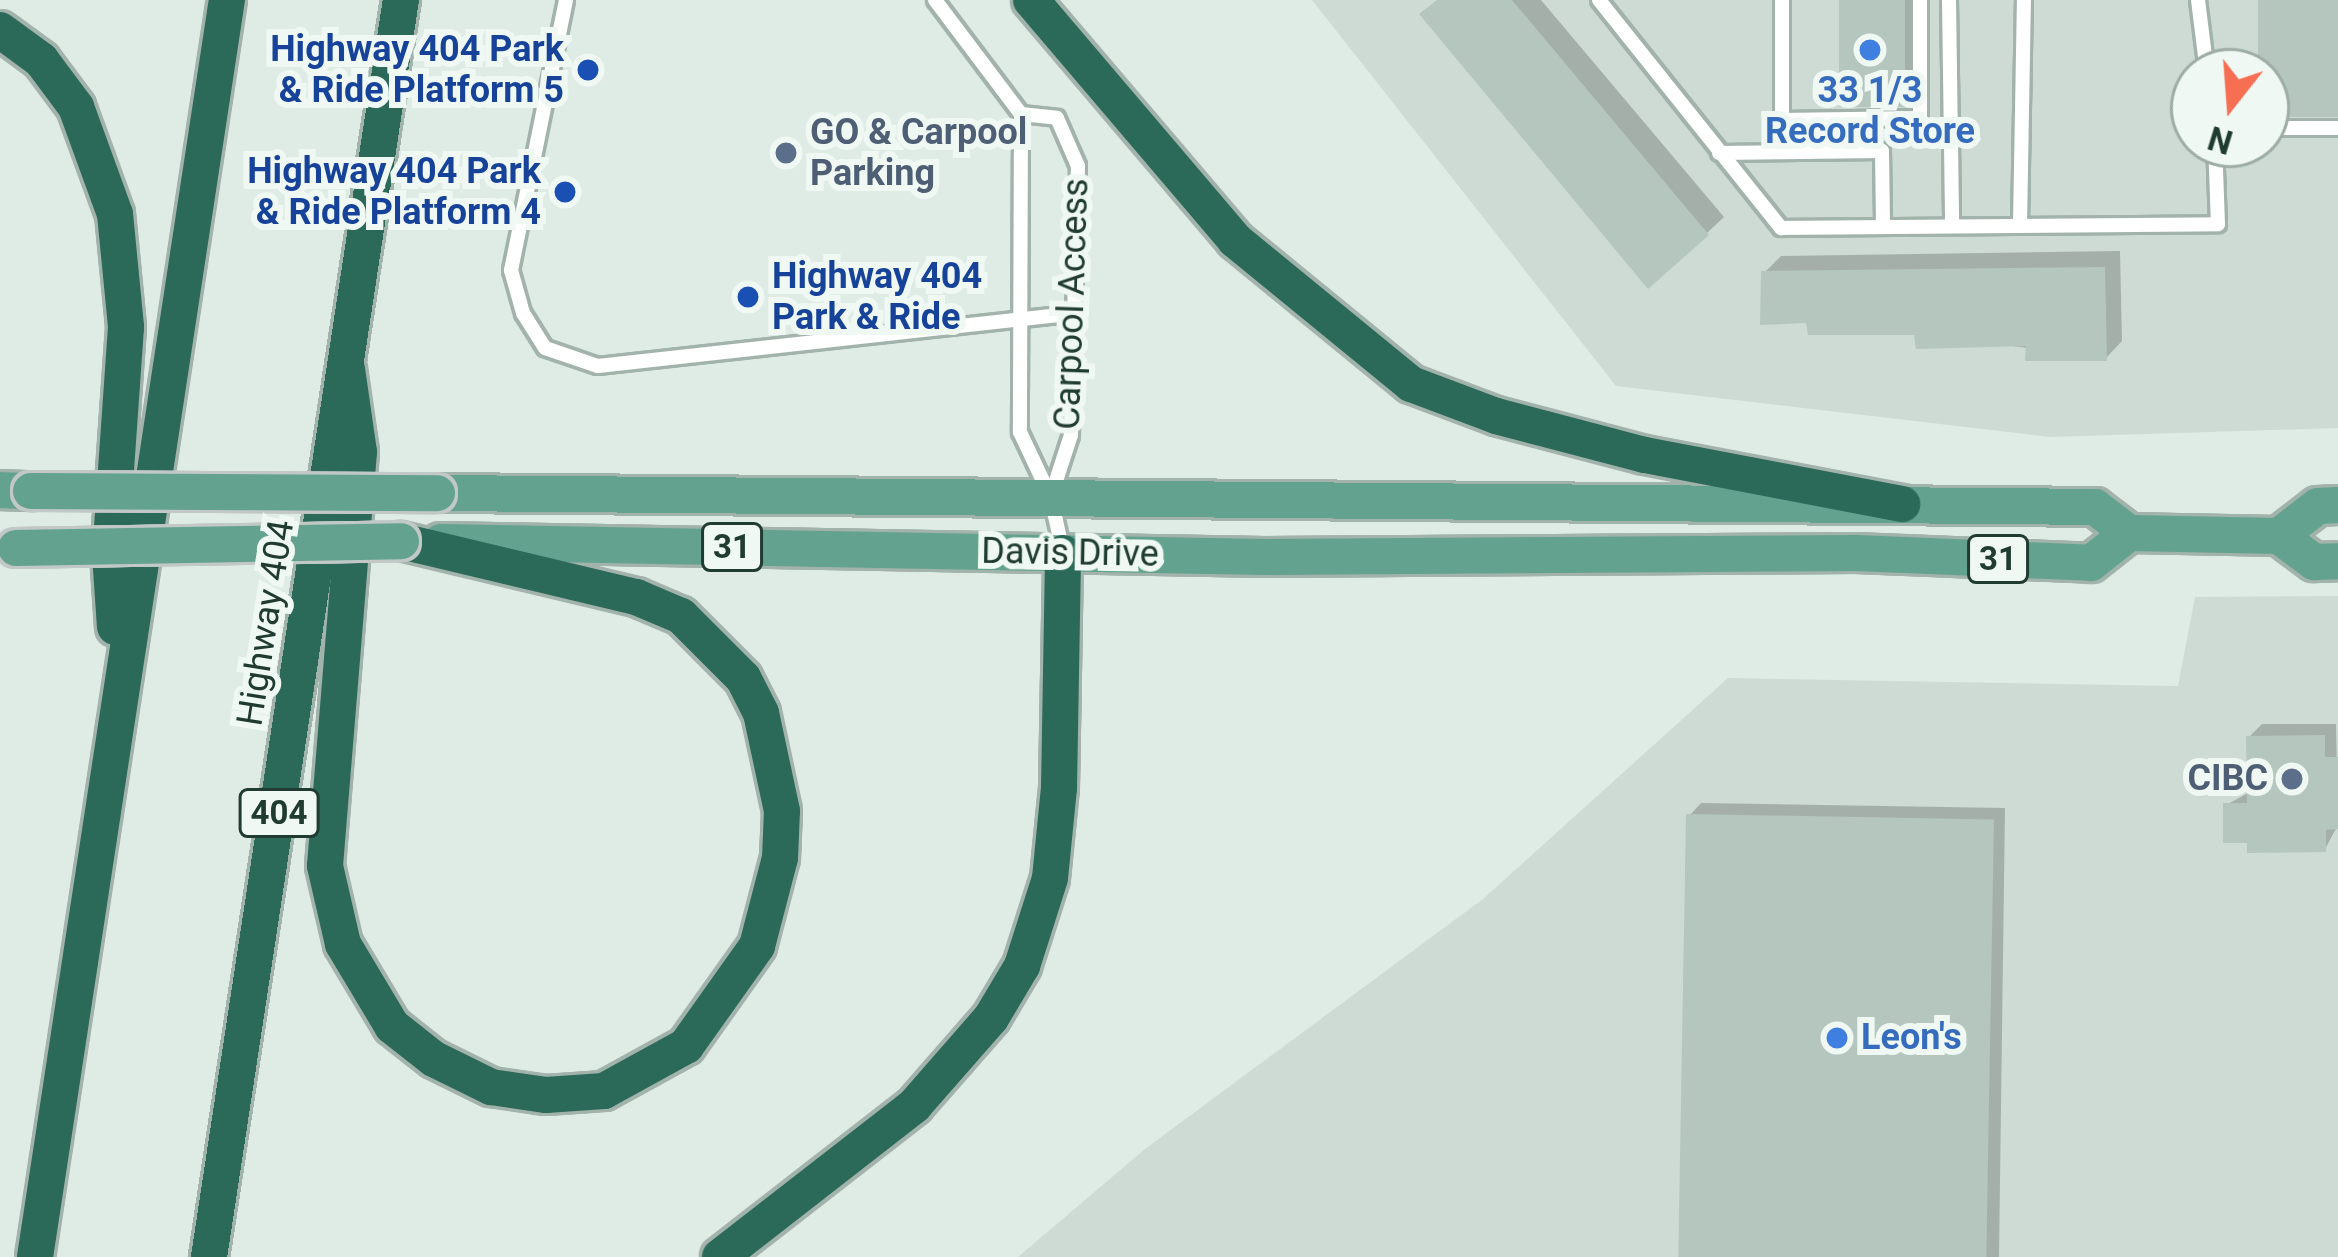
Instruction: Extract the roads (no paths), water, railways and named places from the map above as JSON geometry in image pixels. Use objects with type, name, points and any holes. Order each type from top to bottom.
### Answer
[{"type":"highway","points":[[35,1257],[227,0]]},
{"type":"highway","name":"Highway 404","points":[[209,1257],[401,0]]},
{"type":"highway","points":[[1031,0],[1235,240],[1412,383],[1496,416],[1646,455],[1902,504]]},
{"type":"highway","points":[[0,30],[41,60],[76,107],[115,214],[126,327],[110,554],[120,689]]},
{"type":"highway","points":[[347,369],[358,452],[326,866],[343,944],[392,1026],[434,1059],[491,1087],[546,1096],[604,1091],[686,1046],[757,946],[781,858],[782,811],[761,713],[742,678],[681,616],[636,597],[401,542]]},
{"type":"highway","points":[[720,1257],[914,1106],[991,1018],[1022,965],[1050,878],[1059,788],[1063,553]]},
{"type":"main road","name":"Davis Drive","points":[[15,490],[2095,507],[2129,532],[2279,536],[2314,562],[2338,561]]},
{"type":"main road","points":[[2279,536],[2318,506],[2338,505]]},
{"type":"main road","name":"Davis Drive","points":[[8,548],[401,542],[1063,553],[1856,553],[2091,563],[2129,532]]},
{"type":"lane","points":[[566,0],[511,270],[523,313],[545,348],[598,366],[1021,314],[1072,314]]},
{"type":"lane","name":"Carpool Access","points":[[935,0],[1021,114],[1020,432],[1051,498]]},
{"type":"lane","points":[[1599,0],[1781,228],[2218,224],[2216,168]]},
{"type":"lane","points":[[1782,0],[1782,152]]},
{"type":"lane","points":[[1781,120],[1920,118],[1920,0]]},
{"type":"lane","points":[[1949,0],[1952,226]]},
{"type":"lane","points":[[2020,225],[2024,0]]},
{"type":"lane","points":[[2198,0],[2204,48]]},
{"type":"lane","name":"Carpool Access","points":[[1021,114],[1058,118],[1073,139],[1071,434],[1051,498]]},
{"type":"lane","points":[[2290,128],[2338,128]]},
{"type":"lane","points":[[1719,153],[1882,151],[1883,226]]},
{"type":"lane","points":[[1051,498],[1063,553]]},
{"type":"place","name":"33 1/3 Record Store","points":[[1870,50]]},
{"type":"place","name":"Highway 404 Park & Ride Platform 5","points":[[588,70]]},
{"type":"place","name":"GO & Carpool Parking","points":[[786,153]]},
{"type":"place","name":"Highway 404 Park & Ride Platform 4","points":[[565,192]]},
{"type":"place","name":"Highway 404 Park & Ride","points":[[748,297]]},
{"type":"place","name":"CIBC","points":[[2292,779]]},
{"type":"place","name":"Leon's","points":[[1837,1038]]}]
